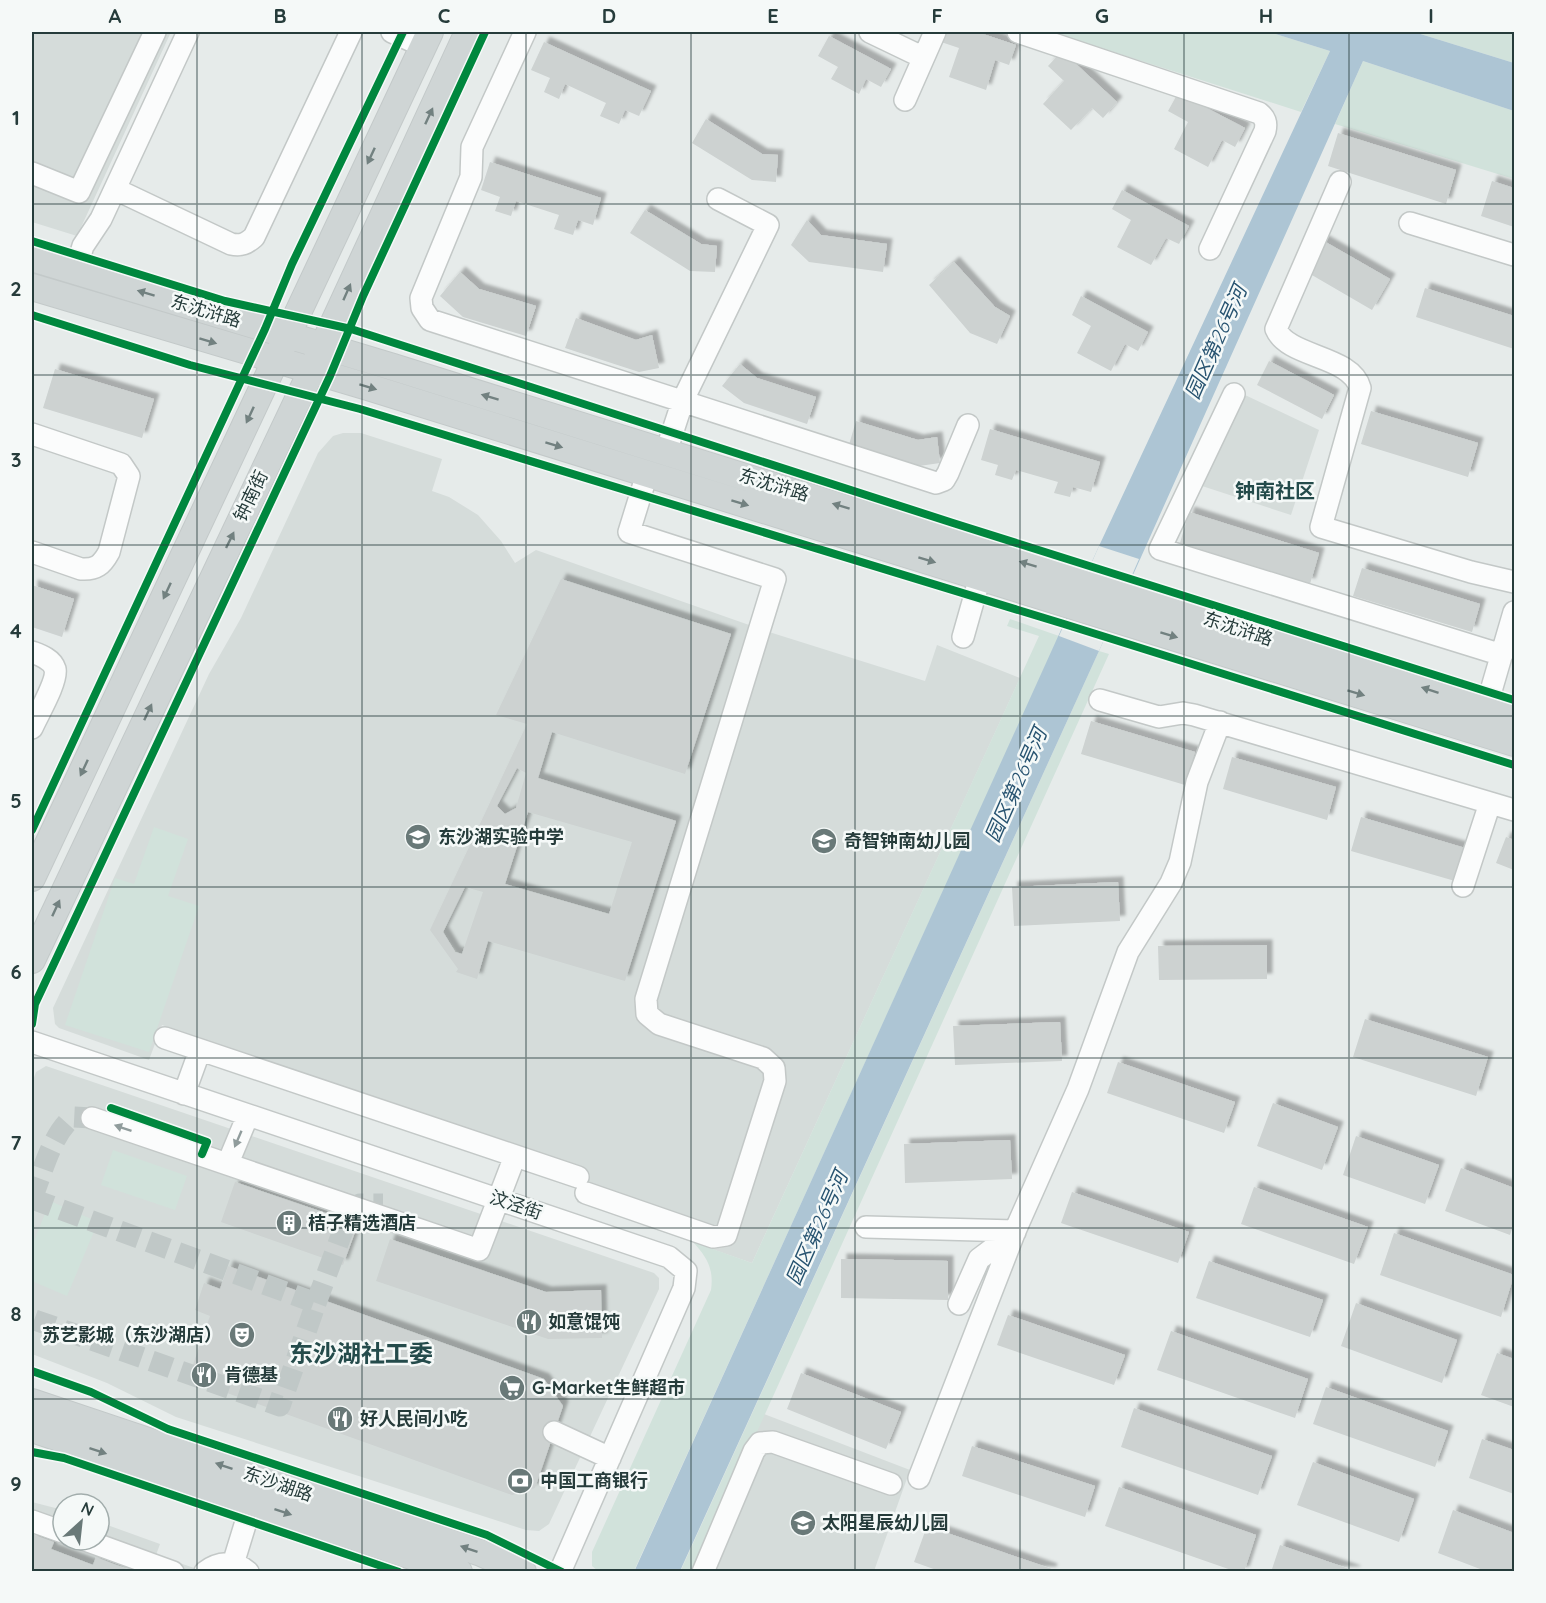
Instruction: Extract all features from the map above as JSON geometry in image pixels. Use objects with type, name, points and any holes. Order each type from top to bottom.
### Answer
[{"type":"main road","name":"钟南街","points":[[32,960],[311,372],[468,32]]},
{"type":"main road","name":"钟南街","points":[[32,878],[427,39]]},
{"type":"main road","name":"东沈浒路","points":[[32,258],[1124,593],[1515,717]]},
{"type":"main road","name":"东沈浒路","points":[[32,287],[647,474],[1515,743]]},
{"type":"main road","name":"东沙湖路","points":[[32,1402],[481,1553],[523,1572]]},
{"type":"main road","name":"东沙湖路","points":[[32,1429],[459,1572]]},
{"type":"street","points":[[32,173],[79,192],[155,32]]},
{"type":"street","points":[[81,274],[101,219],[188,32]]},
{"type":"street","points":[[115,189],[231,244],[240,246],[248,243],[254,237],[351,32]]},
{"type":"street","points":[[392,32],[427,39]]},
{"type":"street","points":[[525,32],[472,147],[471,177],[421,298],[422,308],[430,320],[936,483],[944,480],[948,473],[968,425]]},
{"type":"street","points":[[870,32],[922,57]]},
{"type":"street","points":[[905,100],[922,57],[935,32]]},
{"type":"street","points":[[1018,32],[1259,113],[1264,117],[1267,124],[1265,131],[1210,249]]},
{"type":"street","points":[[1340,182],[1276,329],[1284,340],[1352,373],[1360,388],[1321,527],[1471,572],[1515,582]]},
{"type":"street","points":[[666,452],[683,400],[768,225],[718,199]]},
{"type":"street","points":[[1410,223],[1515,255]]},
{"type":"street","points":[[1234,394],[1160,549],[1507,650]]},
{"type":"street","points":[[32,434],[122,464],[129,476],[129,483],[103,563],[89,570],[81,569],[32,552]]},
{"type":"street","points":[[165,1038],[515,1156],[713,1237],[726,1235],[775,1081],[774,1068],[763,1058],[659,1024],[647,1014],[646,999],[775,579],[630,532],[647,474]]},
{"type":"street","points":[[963,637],[980,577]]},
{"type":"street","points":[[1485,708],[1507,650],[1515,612]]},
{"type":"street","points":[[32,652],[49,661],[55,668],[54,680],[32,728]]},
{"type":"street","points":[[1101,700],[1159,717],[1183,713],[1220,722],[1515,810]]},
{"type":"street","points":[[919,1478],[1015,1232],[1078,1089],[1128,952],[1171,883],[1180,862],[1194,790],[1220,722]]},
{"type":"street","points":[[1462,886],[1490,803]]},
{"type":"street","name":"汶泾街","points":[[32,1042],[669,1257],[686,1271],[684,1288],[560,1572]]},
{"type":"street","points":[[184,1094],[200,1050]]},
{"type":"street","points":[[228,1163],[248,1115]]},
{"type":"street","points":[[92,1118],[484,1244]]},
{"type":"street","points":[[484,1244],[515,1156]]},
{"type":"street","points":[[383,1204],[484,1244]]},
{"type":"street","points":[[866,1227],[1015,1232]]},
{"type":"street","points":[[959,1304],[979,1259],[1015,1232]]},
{"type":"street","points":[[554,1432],[610,1458]]},
{"type":"street","points":[[703,1572],[754,1451],[760,1443],[772,1442],[891,1484]]},
{"type":"street","points":[[205,1572],[221,1563],[240,1568],[252,1502]]},
{"type":"street","points":[[32,1521],[51,1528]]},
{"type":"street","points":[[111,1549],[173,1572]]},
{"type":"shaded area","points":[[32,32],[171,32],[77,236],[32,222]]},
{"type":"shaded area","points":[[1051,32],[1269,32],[1330,51],[1301,112]]},
{"type":"shaded area","points":[[1414,32],[1514,32],[1514,63]]},
{"type":"shaded area","points":[[1363,61],[1514,111],[1514,179],[1335,124]]},
{"type":"shaded area","points":[[1245,395],[1319,430],[1291,515],[1202,486]]},
{"type":"shaded area","name":"东沙湖实验中学","points":[[343,433],[361,433],[442,459],[432,491],[449,497],[478,515],[501,541],[515,563],[536,550],[766,631],[925,681],[937,645],[1020,678],[752,1263],[577,1202],[586,1172],[162,1025],[149,1060],[59,1028],[55,1024],[53,1008],[209,674],[241,618],[318,453],[333,436]]},
{"type":"shaded area","points":[[1010,619],[1059,636],[634,1571],[598,1571],[592,1566],[592,1552],[711,1290],[708,1264],[693,1242],[752,1263],[1039,636],[1007,626]]},
{"type":"shaded area","points":[[1099,651],[1109,654],[694,1571],[680,1572]]},
{"type":"shaded area","points":[[154,827],[188,839],[168,896],[199,906],[149,1052],[65,1025],[115,878],[134,884]]},
{"type":"shaded area","points":[[46,1066],[654,1273],[659,1278],[659,1289],[549,1524],[539,1531],[526,1530],[176,1417],[107,1383],[32,1354],[32,1083],[36,1072]]},
{"type":"shaded area","points":[[113,1150],[187,1176],[175,1210],[101,1185]]},
{"type":"shaded area","points":[[50,1201],[98,1222],[67,1296],[32,1281],[32,1246]]},
{"type":"shaded area","name":"太阳星辰幼儿园","points":[[764,1414],[910,1470],[874,1571],[694,1572]]},
{"type":"shaded area","points":[[32,1502],[51,1507],[51,1552],[111,1552],[111,1526],[160,1544],[156,1555],[203,1571],[32,1571]]},
{"type":"water","name":"园区第26号河","points":[[1269,32],[1414,32],[1514,63],[1514,111],[1363,61],[1099,651],[680,1571],[634,1572],[1099,546],[1330,51]]},
{"type":"pier","points":[[1099,546],[1139,559],[1099,651],[1059,636]]},
{"type":"building","points":[[941,32],[977,32],[1016,45],[1009,65],[995,60],[986,90],[949,77],[959,48],[938,41]]},
{"type":"building","points":[[829,36],[891,69],[881,87],[866,79],[859,94],[831,79],[838,67],[818,56]]},
{"type":"building","points":[[544,42],[651,91],[639,116],[625,110],[619,124],[600,116],[606,103],[565,84],[559,99],[544,92],[550,78],[531,70]]},
{"type":"building","points":[[1062,51],[1117,102],[1103,118],[1092,108],[1071,130],[1043,104],[1064,81],[1048,66]]},
{"type":"building","points":[[1178,93],[1245,128],[1235,147],[1222,140],[1208,167],[1174,149],[1188,122],[1168,111]]},
{"type":"building","points":[[706,119],[762,154],[778,155],[776,182],[752,180],[692,143]]},
{"type":"building","points":[[1338,133],[1456,170],[1446,204],[1328,166]]},
{"type":"building","points":[[490,162],[601,198],[593,225],[578,220],[573,235],[554,229],[559,215],[516,201],[511,216],[495,211],[500,197],[481,190]]},
{"type":"building","points":[[1492,181],[1514,188],[1514,227],[1481,216]]},
{"type":"building","points":[[1122,190],[1189,226],[1179,244],[1166,238],[1151,265],[1117,247],[1131,220],[1112,209]]},
{"type":"building","points":[[645,210],[701,244],[717,246],[715,272],[690,271],[630,233]]},
{"type":"building","points":[[807,220],[821,235],[887,244],[883,272],[809,262],[791,245]]},
{"type":"building","points":[[1322,240],[1390,279],[1372,310],[1305,271]]},
{"type":"building","points":[[954,262],[995,307],[1010,316],[997,344],[970,333],[929,285]]},
{"type":"building","points":[[460,272],[479,289],[536,306],[526,336],[463,317],[440,296]]},
{"type":"building","points":[[1425,288],[1514,316],[1514,349],[1416,317]]},
{"type":"building","points":[[1081,296],[1148,332],[1138,351],[1125,344],[1111,371],[1077,353],[1091,326],[1072,315]]},
{"type":"building","points":[[576,318],[636,340],[652,335],[659,368],[639,372],[565,348]]},
{"type":"building","points":[[1269,361],[1334,395],[1322,419],[1257,385]]},
{"type":"building","points":[[740,364],[757,378],[816,397],[807,424],[744,403],[722,386]]},
{"type":"building","points":[[55,369],[154,399],[142,438],[43,408]]},
{"type":"building","points":[[1371,411],[1478,443],[1468,477],[1361,444]]},
{"type":"building","points":[[856,421],[918,440],[937,437],[940,463],[912,467],[848,448]]},
{"type":"building","points":[[990,429],[1100,462],[1091,492],[1073,487],[1070,497],[1054,493],[1058,482],[1016,470],[1012,480],[995,475],[998,465],[981,460]]},
{"type":"building","points":[[1189,512],[1319,553],[1310,584],[1180,543]]},
{"type":"building","points":[[1362,568],[1480,604],[1472,632],[1353,596]]},
{"type":"building","points":[[561,579],[731,634],[685,774],[552,732],[538,778],[676,821],[625,981],[488,941],[477,979],[456,972],[458,969],[430,930],[527,724],[496,715]],"holes":[[[517,768],[526,773],[516,808],[505,814],[497,806]],[[528,812],[632,842],[609,914],[505,884]],[[465,887],[483,892],[462,954],[455,952],[443,932]]]},
{"type":"building","points":[[32,585],[74,599],[62,637],[32,627]]},
{"type":"building","points":[[1091,721],[1195,752],[1185,785],[1081,754]]},
{"type":"building","points":[[1232,757],[1336,787],[1327,820],[1223,789]]},
{"type":"building","points":[[1361,817],[1465,848],[1455,881],[1351,851]]},
{"type":"building","points":[[1506,837],[1514,840],[1514,870],[1496,863]]},
{"type":"building","points":[[1118,882],[1120,921],[1014,926],[1012,887]]},
{"type":"building","points":[[1267,945],[1267,979],[1159,980],[1158,946]]},
{"type":"building","points":[[1365,1019],[1488,1057],[1476,1096],[1353,1057]]},
{"type":"building","points":[[1060,1022],[1062,1061],[955,1065],[953,1026]]},
{"type":"building","points":[[1118,1062],[1235,1102],[1224,1133],[1107,1093]]},
{"type":"building","points":[[1273,1103],[1338,1127],[1322,1170],[1257,1146]]},
{"type":"building","points":[[1356,1136],[1439,1165],[1425,1204],[1343,1175]]},
{"type":"building","points":[[1010,1140],[1012,1179],[905,1183],[904,1144]]},
{"type":"building","points":[[1461,1168],[1514,1188],[1514,1223],[1510,1235],[1445,1211]]},
{"type":"building","name":"桔子精选酒店","points":[[235,1182],[358,1224],[343,1265],[221,1222]]},
{"type":"building","points":[[1254,1187],[1368,1227],[1354,1264],[1241,1224]]},
{"type":"building","points":[[1072,1192],[1189,1232],[1178,1263],[1061,1223]]},
{"type":"building","points":[[1394,1233],[1514,1275],[1501,1317],[1380,1275]]},
{"type":"building","points":[[390,1239],[546,1292],[601,1290],[602,1338],[548,1339],[376,1281]]},
{"type":"building","points":[[841,1259],[948,1261],[948,1300],[841,1298]]},
{"type":"building","points":[[1209,1261],[1323,1300],[1310,1337],[1196,1298]]},
{"type":"building","points":[[228,1266],[544,1379],[563,1406],[535,1488],[512,1495],[188,1379],[210,1316],[195,1310],[204,1283],[220,1289]]},
{"type":"building","points":[[1356,1303],[1457,1340],[1442,1383],[1341,1346]]},
{"type":"building","points":[[1008,1315],[1125,1355],[1114,1385],[997,1345]]},
{"type":"building","points":[[1171,1331],[1308,1379],[1295,1418],[1157,1370]]},
{"type":"building","points":[[1497,1353],[1514,1359],[1514,1407],[1481,1395]]},
{"type":"building","points":[[801,1373],[901,1412],[886,1449],[787,1409]]},
{"type":"building","points":[[1326,1387],[1448,1431],[1435,1467],[1313,1424]]},
{"type":"building","points":[[1134,1408],[1272,1456],[1258,1495],[1121,1447]]},
{"type":"building","points":[[1482,1439],[1514,1450],[1514,1494],[1469,1478]]},
{"type":"building","points":[[972,1446],[1095,1486],[1085,1517],[962,1476]]},
{"type":"building","points":[[1313,1462],[1414,1499],[1399,1542],[1297,1505]]},
{"type":"building","points":[[1119,1487],[1256,1535],[1244,1572],[1237,1572],[1105,1526]]},
{"type":"building","points":[[1453,1510],[1514,1533],[1514,1572],[1488,1572],[1438,1553]]},
{"type":"building","points":[[927,1526],[1052,1569],[1051,1572],[942,1572],[914,1562]]},
{"type":"building","points":[[32,1534],[51,1541],[51,1552],[59,1552],[93,1565],[96,1557],[134,1572],[32,1572]]},
{"type":"building","points":[[1280,1545],[1355,1571],[1355,1572],[1271,1572]]},
{"type":"tunnel","points":[[32,1198],[48,1154],[65,1125],[73,1117],[92,1118]]},
{"type":"tunnel","points":[[32,1199],[316,1303],[280,1406],[32,1319]]},
{"type":"tunnel","points":[[316,1303],[351,1209],[360,1204],[383,1204]]},
{"type":"cycle path","points":[[32,830],[265,329],[292,264],[403,32]]},
{"type":"cycle path","points":[[32,1024],[35,1004],[330,376],[363,296],[485,32]]},
{"type":"cycle path","points":[[32,241],[225,301],[351,329],[953,523],[1514,700]]},
{"type":"cycle path","points":[[32,315],[190,365],[360,409],[1064,624],[1514,765]]},
{"type":"cycle path","points":[[111,1108],[207,1142],[202,1154]]},
{"type":"cycle path","points":[[32,1371],[91,1392],[168,1429],[487,1535],[562,1572]]},
{"type":"cycle path","points":[[32,1452],[64,1458],[399,1572]]},
{"type":"place","name":"东沙湖实验中学","points":[[418,837]]},
{"type":"place","name":"奇智钟南幼儿园","points":[[824,841]]},
{"type":"place","name":"桔子精选酒店","points":[[289,1223]]},
{"type":"place","name":"如意馄饨","points":[[529,1322]]},
{"type":"place","name":"苏艺影城（东沙湖店）","points":[[242,1335]]},
{"type":"place","name":"肯德基","points":[[204,1375]]},
{"type":"place","name":"G-Market生鲜超市","points":[[512,1388]]},
{"type":"place","name":"好人民间小吃","points":[[340,1419]]},
{"type":"place","name":"中国工商银行","points":[[520,1481]]},
{"type":"place","name":"太阳星辰幼儿园","points":[[803,1523]]},
{"type":"district","name":"钟南社区","points":[[1275,491]]},
{"type":"district","name":"东沙湖社工委","points":[[361,1354]]}]
